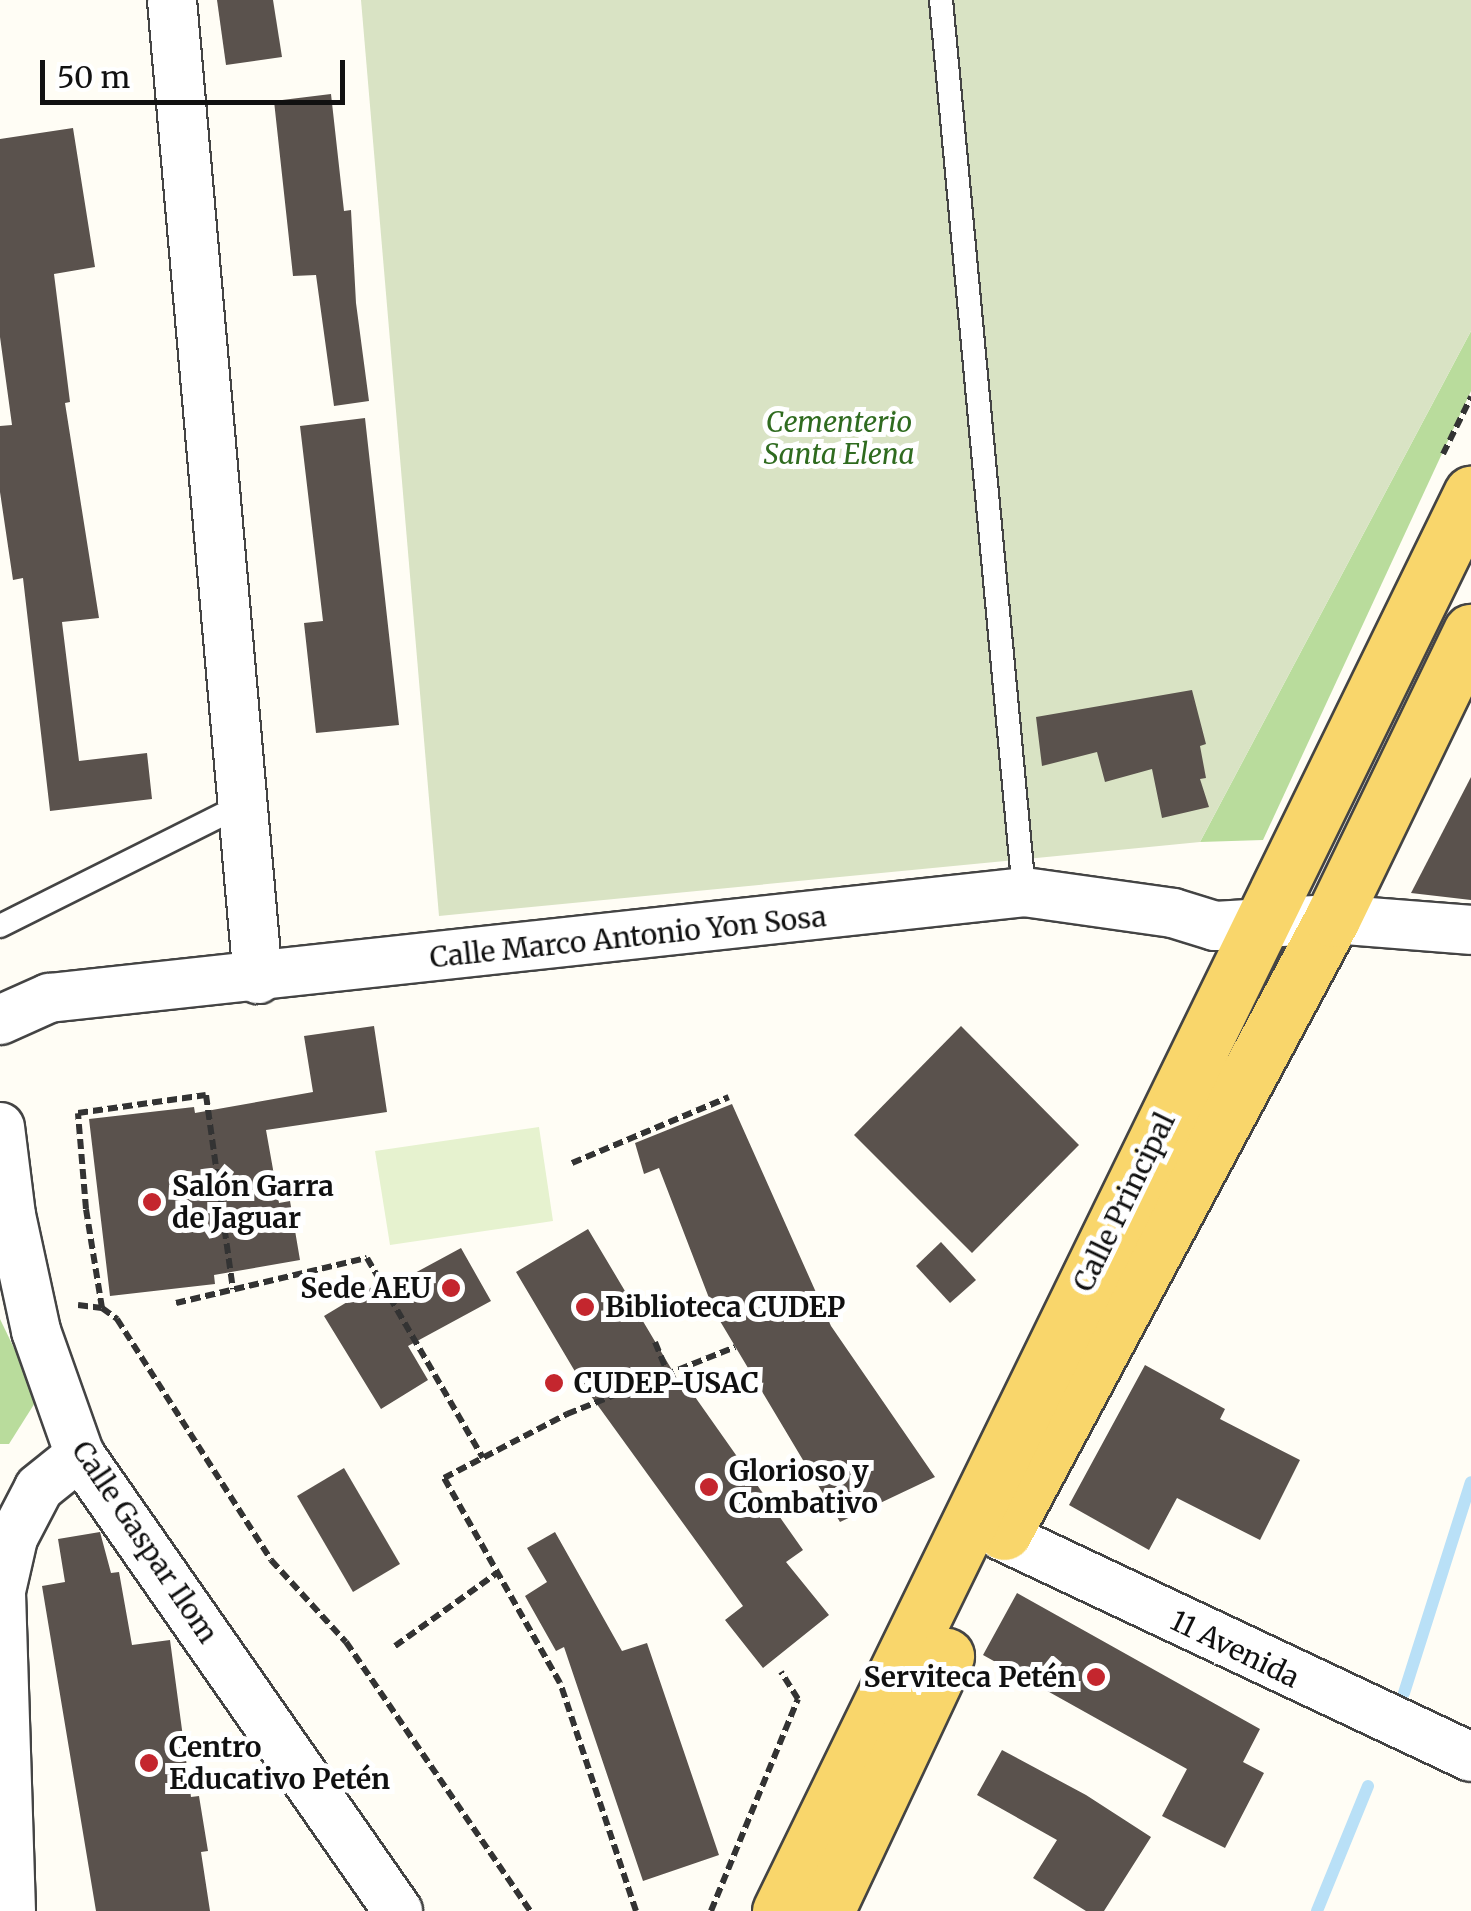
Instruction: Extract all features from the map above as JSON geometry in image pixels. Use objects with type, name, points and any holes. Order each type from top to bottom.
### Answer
[{"type":"main road","name":"Calle Principal","points":[[780,1911],[1471,494]]},
{"type":"main road","name":"Calle Principal","points":[[826,1911],[1002,1536],[1332,918],[1471,632]]},
{"type":"street","points":[[172,0],[258,978]]},
{"type":"street","name":"Calle Marco Antonio Yon Sosa","points":[[0,1020],[48,998],[1024,892],[1173,913],[1215,926],[1259,926],[1332,918],[1471,930]]},
{"type":"street","name":"Calle Gaspar Ilom","points":[[0,1127],[11,1215],[36,1330],[80,1456],[398,1911]]},
{"type":"street","points":[[10,1911],[1,1591],[13,1538],[40,1488],[80,1456]]},
{"type":"street","name":"11 Avenida","points":[[1002,1536],[1471,1757]]},
{"type":"lane","points":[[941,0],[1024,892]]},
{"type":"lane","points":[[0,926],[244,804]]},
{"type":"path","points":[[102,1308],[86,1209],[78,1113],[206,1095],[234,1289]]},
{"type":"path","points":[[572,1164],[729,1097]]},
{"type":"path","points":[[176,1302],[367,1258],[484,1458]]},
{"type":"path","points":[[78,1305],[102,1308],[117,1319],[271,1560],[346,1642],[530,1911]]},
{"type":"path","points":[[655,1342],[667,1371]]},
{"type":"path","points":[[636,1911],[560,1683],[444,1478],[567,1414],[735,1346]]},
{"type":"path","points":[[395,1646],[498,1573]]},
{"type":"path","points":[[710,1911],[798,1699],[781,1672]]},
{"type":"green space","name":"Cementerio Santa Elena","points":[[361,0],[1471,0],[1471,331],[1200,842],[439,916]]},
{"type":"green space","points":[[1471,331],[1471,391],[1263,840],[1200,842]]},
{"type":"green space","points":[[539,1127],[553,1221],[390,1245],[375,1151]]},
{"type":"green space","points":[[0,1319],[38,1398],[9,1444],[0,1444]]},
{"type":"building","points":[[217,0],[273,0],[282,57],[226,65]]},
{"type":"building","points":[[331,94],[344,211],[351,210],[356,303],[369,401],[334,406],[316,275],[293,276],[274,101]]},
{"type":"building","points":[[73,128],[95,267],[54,274],[70,402],[65,403],[99,618],[62,622],[79,761],[147,753],[152,799],[50,811],[23,578],[13,580],[0,492],[0,426],[12,425],[0,337],[0,139]]},
{"type":"building","points":[[365,418],[399,725],[316,733],[304,623],[323,621],[300,426]]},
{"type":"building","points":[[1192,690],[1206,744],[1200,746],[1206,778],[1200,779],[1209,807],[1162,818],[1152,769],[1105,782],[1097,752],[1042,766],[1036,717]]},
{"type":"building","points":[[1471,777],[1471,900],[1411,893]]},
{"type":"building","points":[[374,1026],[387,1112],[266,1130],[279,1203],[290,1201],[300,1260],[214,1275],[215,1284],[110,1296],[89,1119],[194,1107],[195,1113],[313,1092],[304,1036]]},
{"type":"building","points":[[961,1026],[1079,1145],[972,1253],[854,1135]]},
{"type":"building","points":[[732,1104],[831,1326],[935,1477],[840,1522],[714,1311],[659,1168],[644,1174],[635,1143]]},
{"type":"building","points":[[588,1229],[678,1380],[681,1377],[803,1550],[786,1562],[829,1615],[763,1668],[725,1620],[743,1606],[583,1385],[516,1272]]},
{"type":"building","points":[[941,1242],[976,1280],[950,1303],[916,1266]]},
{"type":"building","points":[[461,1248],[491,1301],[408,1346],[428,1380],[381,1409],[324,1316],[372,1287],[376,1294]]},
{"type":"building","points":[[1145,1365],[1225,1409],[1220,1419],[1300,1460],[1260,1540],[1177,1498],[1149,1550],[1069,1505]]},
{"type":"building","points":[[344,1468],[400,1564],[353,1592],[297,1496]]},
{"type":"building","points":[[100,1532],[111,1573],[119,1572],[132,1645],[170,1640],[191,1797],[199,1796],[208,1851],[201,1852],[210,1911],[96,1911],[42,1586],[65,1582],[58,1539]]},
{"type":"building","points":[[555,1532],[622,1651],[647,1643],[719,1855],[643,1881],[564,1647],[556,1651],[525,1596],[547,1582],[527,1548]]},
{"type":"building","name":"Serviteca Petén","points":[[1017,1593],[1260,1729],[1243,1762],[1264,1773],[1225,1848],[1162,1816],[1187,1769],[983,1655]]},
{"type":"building","points":[[1002,1750],[1086,1795],[1151,1837],[1104,1911],[1086,1911],[1033,1878],[1057,1840],[977,1795]]},
{"type":"waterway","points":[[1404,1693],[1471,1482]]},
{"type":"waterway","points":[[1317,1911],[1368,1786]]},
{"type":"place","name":"Salón Garra de Jaguar","points":[[152,1202]]},
{"type":"place","name":"Sede AEU","points":[[451,1288]]},
{"type":"place","name":"Biblioteca CUDEP","points":[[585,1307]]},
{"type":"place","name":"CUDEP-USAC","points":[[554,1383]]},
{"type":"place","name":"Glorioso y Combativo","points":[[709,1487]]},
{"type":"place","name":"Serviteca Petén","points":[[1096,1677]]},
{"type":"place","name":"Centro Educativo Petén","points":[[149,1763]]}]
